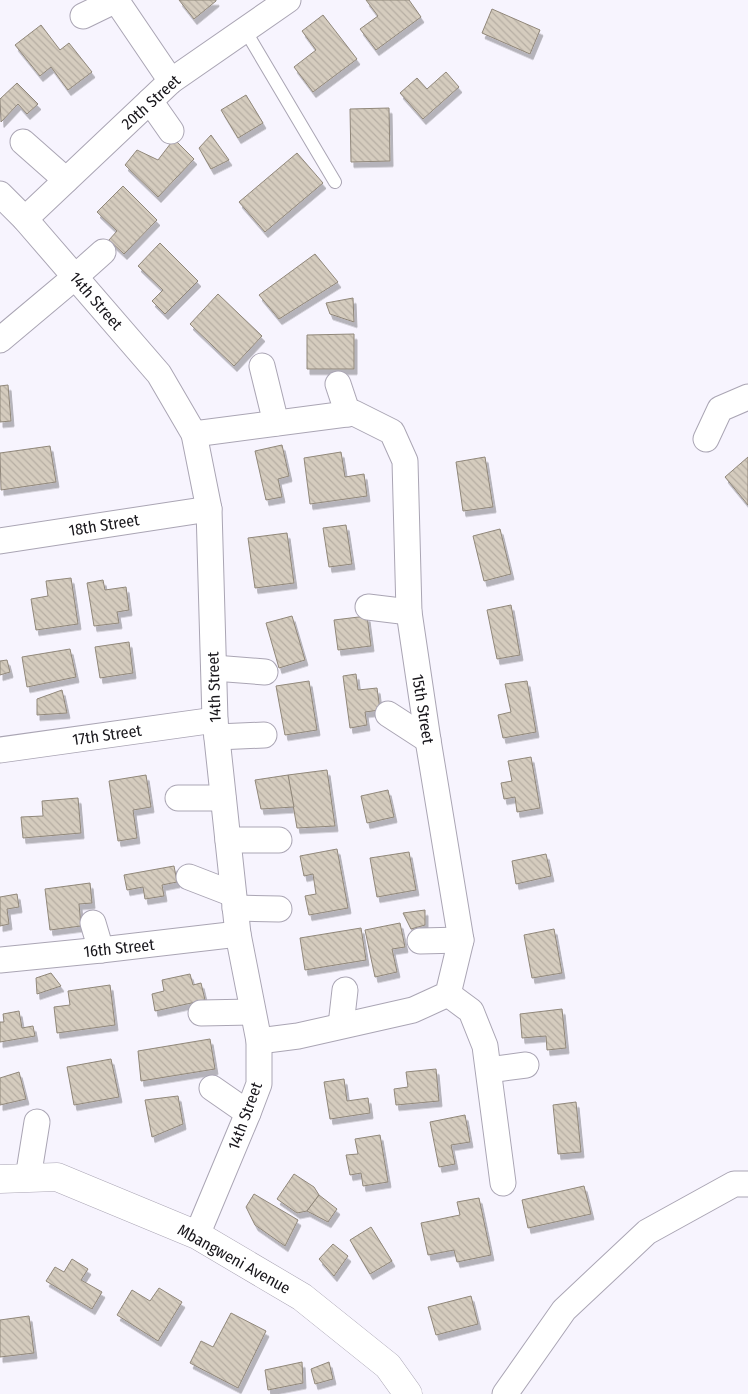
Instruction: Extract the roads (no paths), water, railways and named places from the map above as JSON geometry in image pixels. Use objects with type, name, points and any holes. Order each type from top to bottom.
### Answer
[{"type":"street","points":[[84,16],[116,0],[171,81]]},
{"type":"street","name":"20th Street","points":[[25,219],[171,81],[288,0]]},
{"type":"street","points":[[150,101],[171,130]]},
{"type":"street","points":[[23,142],[66,180]]},
{"type":"street","name":"14th Street","points":[[0,194],[25,219],[159,374],[194,434],[209,509],[221,588],[214,668],[216,728],[238,934],[259,1041],[260,1084],[197,1235]]},
{"type":"street","points":[[0,340],[103,252]]},
{"type":"street","points":[[262,366],[276,423]]},
{"type":"street","points":[[338,384],[348,414]]},
{"type":"street","points":[[706,439],[720,409],[748,397]]},
{"type":"street","name":"15th Street","points":[[194,434],[354,413],[392,432],[405,461],[409,612],[461,940],[448,994]]},
{"type":"street","name":"18th Street","points":[[0,541],[209,509]]},
{"type":"street","points":[[368,607],[409,612]]},
{"type":"street","points":[[214,668],[265,672]]},
{"type":"street","points":[[388,714],[428,740]]},
{"type":"street","name":"17th Street","points":[[0,750],[216,728],[264,735]]},
{"type":"street","points":[[178,798],[223,798]]},
{"type":"street","points":[[228,840],[279,840]]},
{"type":"street","points":[[189,877],[234,901],[279,909]]},
{"type":"street","points":[[93,923],[101,950]]},
{"type":"street","name":"16th Street","points":[[0,960],[238,934]]},
{"type":"street","points":[[420,941],[461,940]]},
{"type":"street","points":[[341,1026],[345,990]]},
{"type":"street","points":[[259,1041],[298,1036],[413,1010],[448,994],[471,1011],[485,1046],[489,1070],[483,1114],[503,1183]]},
{"type":"street","points":[[201,1013],[252,1012]]},
{"type":"street","points":[[489,1070],[526,1065]]},
{"type":"street","points":[[212,1088],[248,1113]]},
{"type":"street","points":[[28,1178],[37,1122]]},
{"type":"street","name":"Mbangweni Avenue","points":[[0,1180],[57,1177],[197,1235],[302,1297],[388,1366],[408,1394]]},
{"type":"street","points":[[505,1394],[564,1310],[647,1232],[734,1184],[748,1184]]},
{"type":"lane","points":[[245,30],[335,182]]}]
